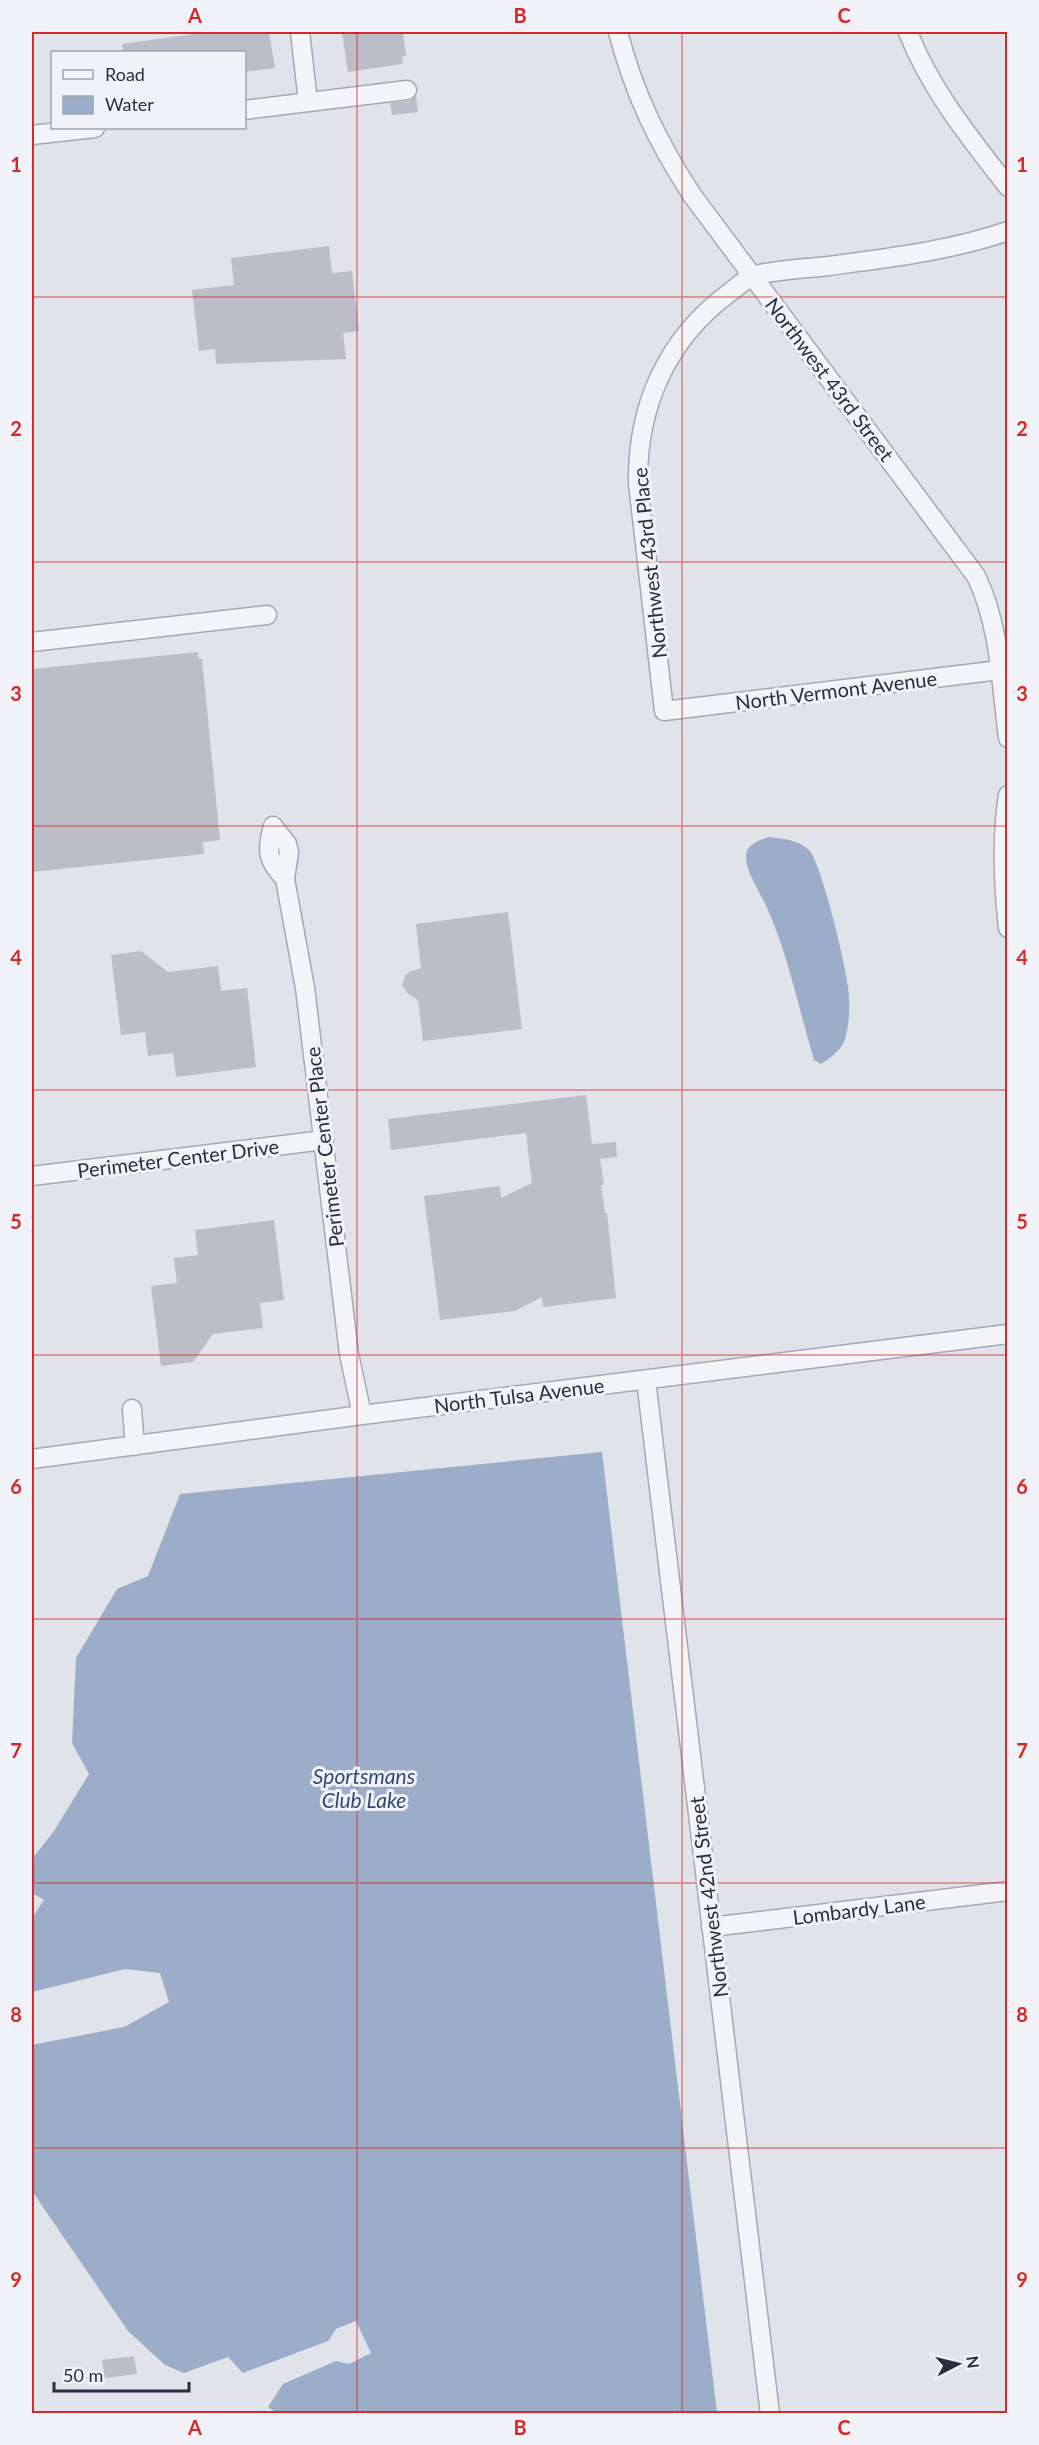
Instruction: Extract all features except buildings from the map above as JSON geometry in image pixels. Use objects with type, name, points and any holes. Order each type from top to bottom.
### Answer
[{"type":"street","points":[[300,32],[308,102]]},
{"type":"street","name":"Northwest 43rd Street","points":[[618,32],[636,93],[663,149],[692,195],[976,576],[988,606],[1003,670],[1008,738]]},
{"type":"street","points":[[908,32],[936,88],[958,123],[1008,187]]},
{"type":"street","points":[[246,110],[407,90]]},
{"type":"street","points":[[32,135],[86,129]]},
{"type":"street","points":[[753,275],[891,258],[955,246],[1008,231]]},
{"type":"street","name":"Northwest 43rd Place","points":[[664,711],[638,483],[640,434],[647,405],[656,383],[679,343],[697,320],[753,275]]},
{"type":"street","points":[[32,642],[267,615]]},
{"type":"street","name":"North Vermont Avenue","points":[[664,711],[1003,670]]},
{"type":"street","points":[[1008,795],[1002,860],[1008,928]]},
{"type":"street","name":"Perimeter Center Place","points":[[285,879],[305,988],[349,1354],[362,1415]]},
{"type":"street","name":"Perimeter Center Drive","points":[[32,1176],[324,1140]]},
{"type":"street","name":"North Tulsa Avenue","points":[[32,1459],[1008,1334]]},
{"type":"street","name":"Northwest 42nd Street","points":[[646,1380],[770,2414]]},
{"type":"street","points":[[132,1409],[135,1446]]},
{"type":"street","name":"Lombardy Lane","points":[[711,1927],[1008,1891]]},
{"type":"water","points":[[770,837],[796,842],[809,850],[814,858],[843,958],[849,993],[847,1029],[840,1049],[821,1064],[814,1060],[782,947],[747,864],[747,851],[751,845]]},
{"type":"water","name":"Sportsmans Club Lake","points":[[602,1452],[717,2413],[277,2413],[268,2407],[283,2384],[336,2361],[349,2364],[371,2353],[356,2321],[336,2329],[328,2341],[243,2373],[228,2357],[184,2373],[165,2365],[128,2331],[32,2191],[32,2045],[124,2027],[169,2002],[160,1973],[125,1969],[32,1992],[32,1918],[44,1900],[32,1893],[32,1859],[54,1831],[89,1774],[72,1743],[76,1658],[117,1589],[148,1576],[180,1494]]}]
